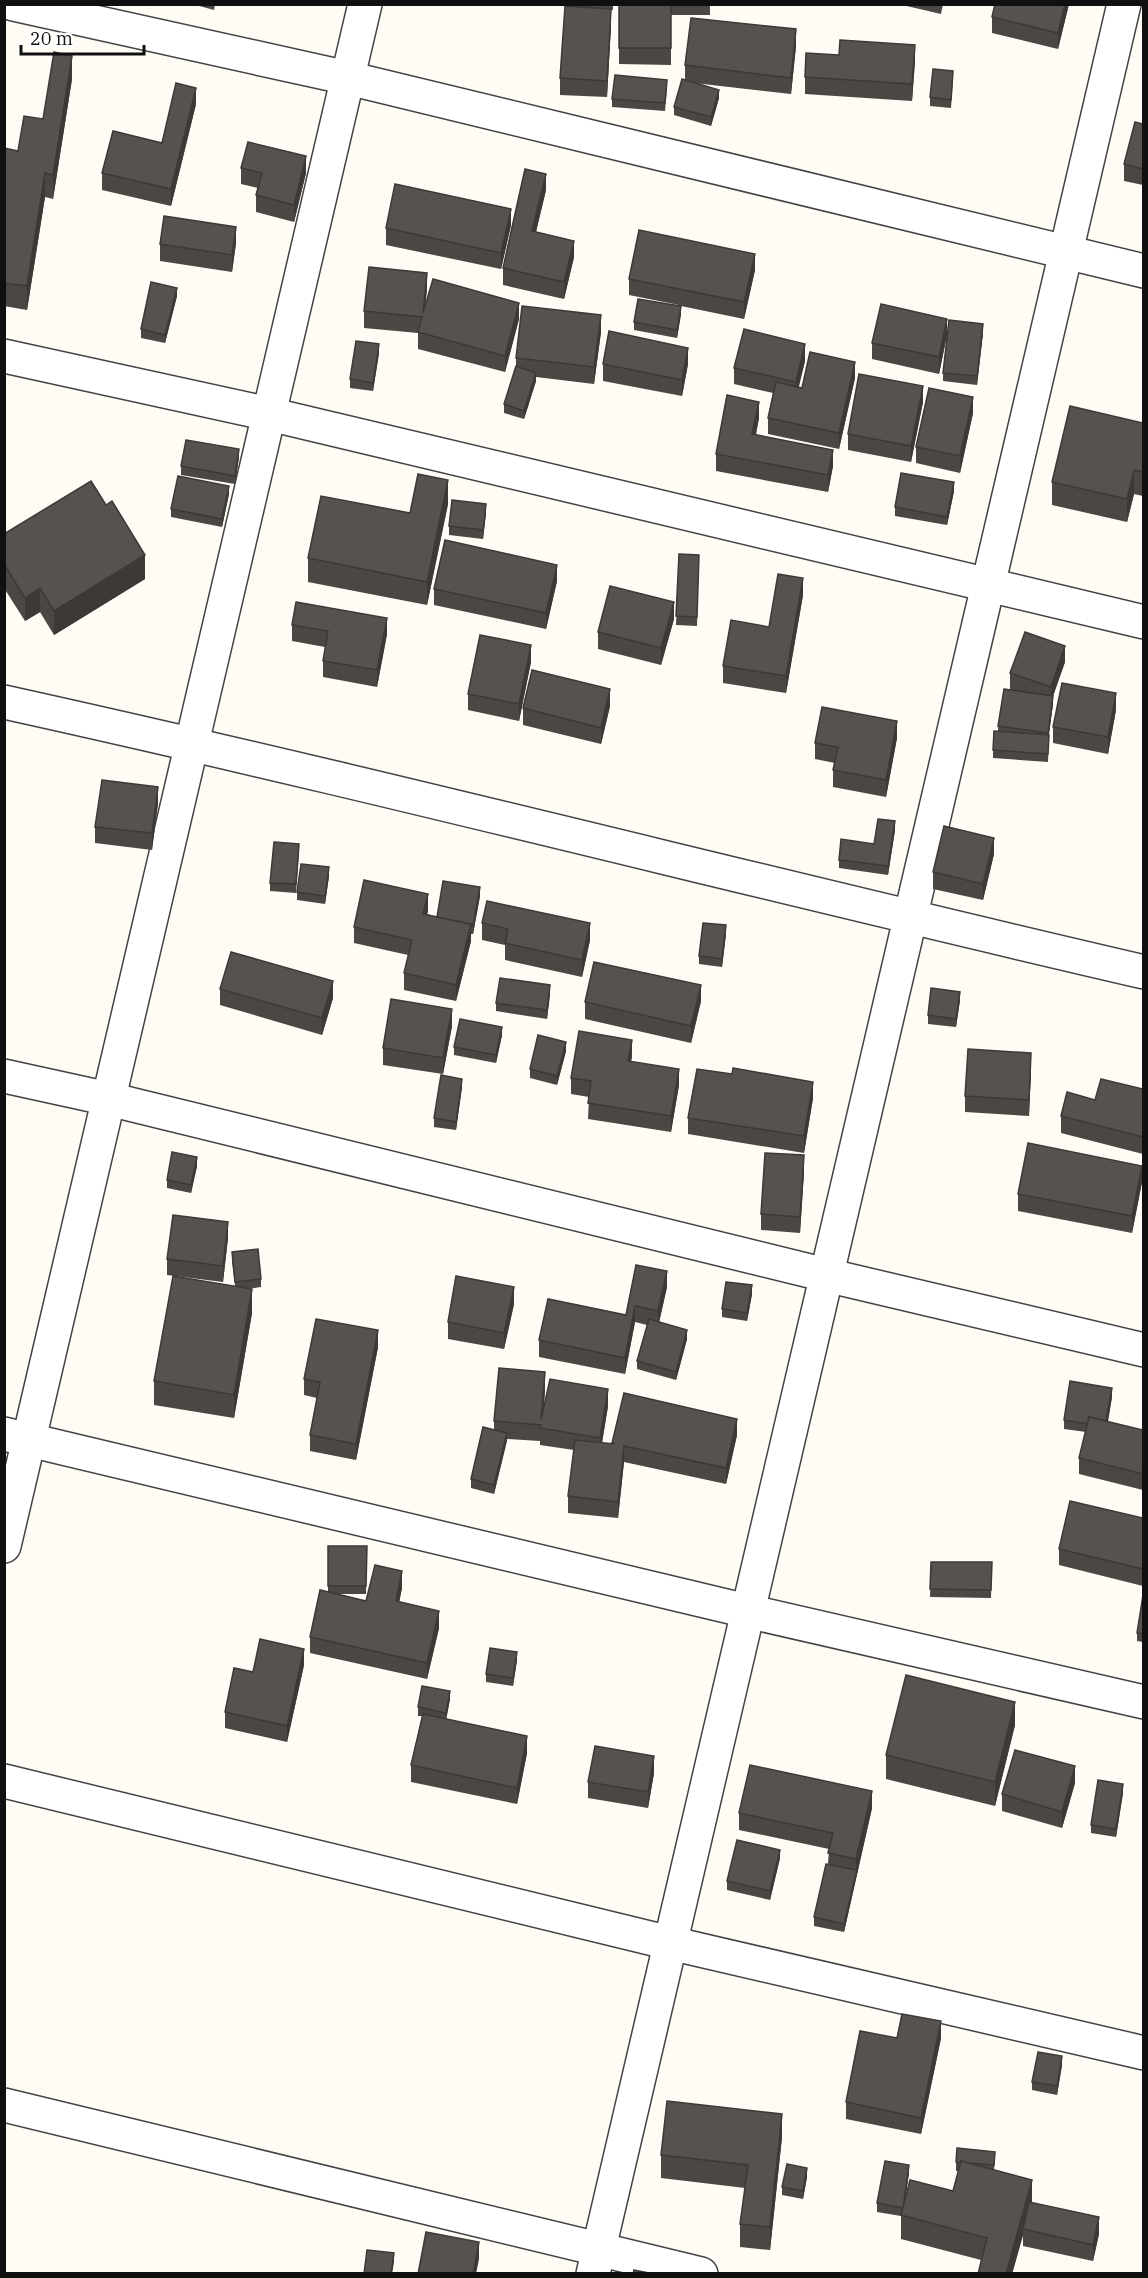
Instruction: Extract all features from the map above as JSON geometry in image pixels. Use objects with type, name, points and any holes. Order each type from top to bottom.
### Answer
[{"type":"street","points":[[13,4],[348,78],[1143,271]]},
{"type":"street","points":[[4,1546],[17,1436],[109,1099],[365,4]]},
{"type":"street","points":[[596,2262],[1124,4]]},
{"type":"street","points":[[4,356],[269,414],[1143,622]]},
{"type":"street","points":[[4,702],[192,744],[910,918],[1143,972]]},
{"type":"street","points":[[4,1076],[109,1099],[826,1275],[1143,1350]]},
{"type":"street","points":[[17,1436],[747,1611],[1143,1702]]},
{"type":"street","points":[[4,1781],[670,1943],[1143,2053]]},
{"type":"street","points":[[4,2105],[596,2262],[701,2274]]},
{"type":"building","points":[[619,4],[671,4],[671,48],[619,48]]},
{"type":"building","points":[[995,4],[1065,4],[1058,33],[992,17]]},
{"type":"building","points":[[565,6],[611,9],[607,81],[560,78]]},
{"type":"building","points":[[691,18],[796,29],[791,78],[685,65]]},
{"type":"building","points":[[840,40],[915,45],[912,84],[805,77],[806,53],[839,55]]},
{"type":"building","points":[[54,52],[72,56],[53,175],[45,173],[27,286],[4,283],[4,148],[18,151],[24,116],[43,119]]},
{"type":"building","points":[[933,69],[953,71],[951,100],[930,97]]},
{"type":"building","points":[[615,75],[667,80],[665,103],[612,99]]},
{"type":"building","points":[[682,79],[719,90],[711,117],[674,107]]},
{"type":"building","points":[[176,83],[196,88],[171,189],[102,173],[113,131],[162,143]]},
{"type":"building","points":[[1135,122],[1143,124],[1143,169],[1124,164]]},
{"type":"building","points":[[248,142],[306,156],[294,205],[256,195],[262,173],[241,168]]},
{"type":"building","points":[[525,169],[546,174],[532,231],[574,241],[564,282],[503,268]]},
{"type":"building","points":[[395,184],[511,209],[501,253],[386,228]]},
{"type":"building","points":[[164,216],[236,227],[232,255],[160,244]]},
{"type":"building","points":[[639,230],[755,254],[744,302],[629,279]]},
{"type":"building","points":[[369,267],[427,273],[423,313],[433,279],[519,303],[505,356],[418,332],[422,317],[364,311]]},
{"type":"building","points":[[151,282],[177,288],[165,335],[141,329]]},
{"type":"building","points":[[638,299],[681,306],[677,330],[634,322]]},
{"type":"building","points":[[881,304],[947,319],[939,357],[872,343]]},
{"type":"building","points":[[522,306],[601,315],[594,367],[516,358]]},
{"type":"building","points":[[949,320],[983,324],[977,376],[943,373]]},
{"type":"building","points":[[744,329],[805,344],[796,382],[734,368]]},
{"type":"building","points":[[609,331],[688,348],[682,380],[603,364]]},
{"type":"building","points":[[356,341],[379,344],[373,383],[350,379]]},
{"type":"building","points":[[810,352],[855,362],[839,433],[768,418],[776,382],[802,388]]},
{"type":"building","points":[[516,366],[536,373],[524,411],[504,404]]},
{"type":"building","points":[[859,374],[923,386],[911,446],[848,434]]},
{"type":"building","points":[[929,388],[973,397],[960,456],[916,447]]},
{"type":"building","points":[[727,395],[759,402],[752,434],[833,450],[828,475],[716,454]]},
{"type":"building","points":[[1070,406],[1143,423],[1143,472],[1134,470],[1127,499],[1052,482]]},
{"type":"building","points":[[186,440],[239,449],[235,476],[181,466]]},
{"type":"building","points":[[901,473],[954,482],[947,517],[895,507]]},
{"type":"building","points":[[418,474],[448,480],[427,582],[308,558],[321,496],[410,513]]},
{"type":"building","points":[[178,476],[229,486],[222,519],[171,509]]},
{"type":"building","points":[[91,481],[106,505],[112,501],[145,555],[54,611],[40,588],[25,598],[4,564],[4,534]]},
{"type":"building","points":[[452,500],[486,504],[483,530],[449,526]]},
{"type":"building","points":[[445,540],[557,565],[546,613],[434,589]]},
{"type":"building","points":[[679,554],[699,555],[697,617],[676,616]]},
{"type":"building","points":[[778,574],[803,578],[786,676],[723,666],[731,620],[769,627]]},
{"type":"building","points":[[610,586],[674,602],[661,648],[598,632]]},
{"type":"building","points":[[296,602],[387,618],[377,670],[323,661],[328,631],[292,625]]},
{"type":"building","points":[[1025,632],[1065,646],[1051,687],[1010,673]]},
{"type":"building","points":[[480,635],[531,645],[519,704],[468,694]]},
{"type":"building","points":[[532,670],[610,689],[601,728],[523,708]]},
{"type":"building","points":[[1062,683],[1116,693],[1108,737],[1053,727]]},
{"type":"building","points":[[1004,689],[1053,696],[1048,733],[998,726]]},
{"type":"building","points":[[822,707],[897,721],[886,780],[833,770],[838,747],[815,743]]},
{"type":"building","points":[[994,731],[1049,735],[1048,754],[993,750]]},
{"type":"building","points":[[102,780],[158,787],[152,833],[95,827]]},
{"type":"building","points":[[878,819],[895,821],[888,866],[839,860],[841,839],[874,844]]},
{"type":"building","points":[[944,826],[994,838],[983,884],[933,872]]},
{"type":"building","points":[[274,842],[299,844],[296,884],[270,883]]},
{"type":"building","points":[[301,864],[329,867],[325,896],[297,892]]},
{"type":"building","points":[[364,880],[428,894],[423,914],[471,924],[456,985],[404,973],[412,940],[354,927]]},
{"type":"building","points":[[443,881],[480,887],[473,926],[437,917]]},
{"type":"building","points":[[487,901],[590,923],[582,960],[505,943],[508,929],[482,923]]},
{"type":"building","points":[[703,923],[726,925],[722,959],[699,956]]},
{"type":"building","points":[[231,952],[333,981],[322,1018],[220,989]]},
{"type":"building","points":[[594,962],[701,985],[691,1026],[585,1002]]},
{"type":"building","points":[[500,978],[550,985],[547,1010],[496,1003]]},
{"type":"building","points":[[931,988],[960,992],[956,1019],[928,1015]]},
{"type":"building","points":[[391,999],[452,1009],[443,1058],[383,1048]]},
{"type":"building","points":[[460,1019],[502,1027],[496,1055],[454,1047]]},
{"type":"building","points":[[579,1031],[632,1040],[628,1061],[679,1069],[671,1116],[588,1103],[591,1081],[571,1078]]},
{"type":"building","points":[[538,1035],[566,1042],[557,1076],[530,1069]]},
{"type":"building","points":[[968,1049],[1031,1053],[1029,1100],[965,1096]]},
{"type":"building","points":[[733,1068],[813,1082],[804,1136],[688,1118],[697,1069],[732,1074]]},
{"type":"building","points":[[441,1075],[462,1079],[456,1122],[434,1118]]},
{"type":"building","points":[[1101,1079],[1143,1089],[1143,1137],[1061,1116],[1067,1092],[1095,1100]]},
{"type":"building","points":[[1028,1143],[1142,1166],[1132,1216],[1018,1194]]},
{"type":"building","points":[[172,1152],[197,1157],[191,1185],[167,1180]]},
{"type":"building","points":[[765,1153],[804,1155],[800,1217],[761,1214]]},
{"type":"building","points":[[173,1215],[228,1222],[223,1266],[167,1259]]},
{"type":"building","points":[[258,1249],[261,1279],[235,1282],[232,1252]]},
{"type":"building","points":[[636,1265],[667,1271],[658,1311],[635,1306],[625,1358],[539,1340],[548,1299],[626,1315]]},
{"type":"building","points":[[173,1276],[252,1289],[234,1395],[154,1381]]},
{"type":"building","points":[[456,1276],[514,1287],[504,1333],[448,1322]]},
{"type":"building","points":[[726,1282],[752,1285],[747,1313],[722,1309]]},
{"type":"building","points":[[316,1319],[378,1330],[356,1444],[310,1435],[320,1382],[304,1379]]},
{"type":"building","points":[[649,1319],[687,1330],[676,1372],[637,1361]]},
{"type":"building","points":[[499,1368],[545,1372],[541,1420],[550,1379],[608,1389],[600,1438],[540,1428],[541,1425],[494,1421]]},
{"type":"building","points":[[1070,1381],[1112,1388],[1106,1421],[1089,1417],[1088,1424],[1064,1420]]},
{"type":"building","points":[[624,1393],[737,1419],[726,1468],[624,1446],[618,1502],[568,1496],[575,1440],[615,1444],[612,1443]]},
{"type":"building","points":[[1089,1417],[1143,1430],[1143,1474],[1079,1458]]},
{"type":"building","points":[[483,1427],[507,1433],[494,1485],[471,1479]]},
{"type":"building","points":[[1070,1501],[1143,1518],[1143,1569],[1059,1549]]},
{"type":"building","points":[[328,1546],[367,1546],[366,1586],[328,1586]]},
{"type":"building","points":[[931,1562],[992,1562],[991,1590],[930,1589]]},
{"type":"building","points":[[375,1565],[402,1571],[396,1601],[439,1611],[427,1663],[310,1637],[320,1590],[366,1601]]},
{"type":"building","points":[[1143,1595],[1143,1634],[1137,1633]]},
{"type":"building","points":[[260,1639],[304,1649],[287,1726],[225,1712],[234,1668],[253,1672]]},
{"type":"building","points":[[490,1648],[517,1652],[513,1678],[486,1674]]},
{"type":"building","points":[[906,1675],[1015,1702],[995,1782],[886,1755]]},
{"type":"building","points":[[422,1686],[450,1691],[446,1713],[418,1707]]},
{"type":"building","points":[[423,1714],[527,1736],[517,1788],[411,1765]]},
{"type":"building","points":[[595,1746],[654,1756],[648,1792],[588,1782]]},
{"type":"building","points":[[1015,1750],[1075,1766],[1062,1812],[1002,1794]]},
{"type":"building","points":[[750,1765],[872,1791],[856,1859],[828,1853],[833,1833],[739,1813]]},
{"type":"building","points":[[1098,1780],[1123,1784],[1116,1829],[1091,1825]]},
{"type":"building","points":[[737,1840],[780,1850],[770,1891],[727,1881]]},
{"type":"building","points":[[826,1864],[857,1870],[844,1924],[814,1917]]},
{"type":"building","points":[[902,2014],[941,2021],[921,2118],[846,2102],[860,2031],[897,2038]]},
{"type":"building","points":[[1038,2052],[1062,2056],[1057,2086],[1032,2082]]},
{"type":"building","points":[[667,2101],[782,2114],[770,2227],[740,2224],[748,2165],[661,2155]]},
{"type":"building","points":[[957,2148],[995,2152],[994,2165],[956,2162]]},
{"type":"building","points":[[885,2161],[909,2165],[903,2208],[877,2203]]},
{"type":"building","points":[[961,2161],[1032,2180],[1006,2274],[978,2274],[987,2238],[901,2215],[910,2180],[953,2191]]},
{"type":"building","points":[[787,2164],[807,2168],[803,2191],[782,2187]]},
{"type":"building","points":[[1029,2202],[1099,2217],[1093,2245],[1023,2229]]},
{"type":"building","points":[[426,2232],[479,2242],[473,2274],[418,2274]]},
{"type":"building","points":[[367,2250],[394,2253],[391,2274],[364,2274]]},
{"type":"building","points":[[634,2270],[654,2274],[633,2274]]}]
